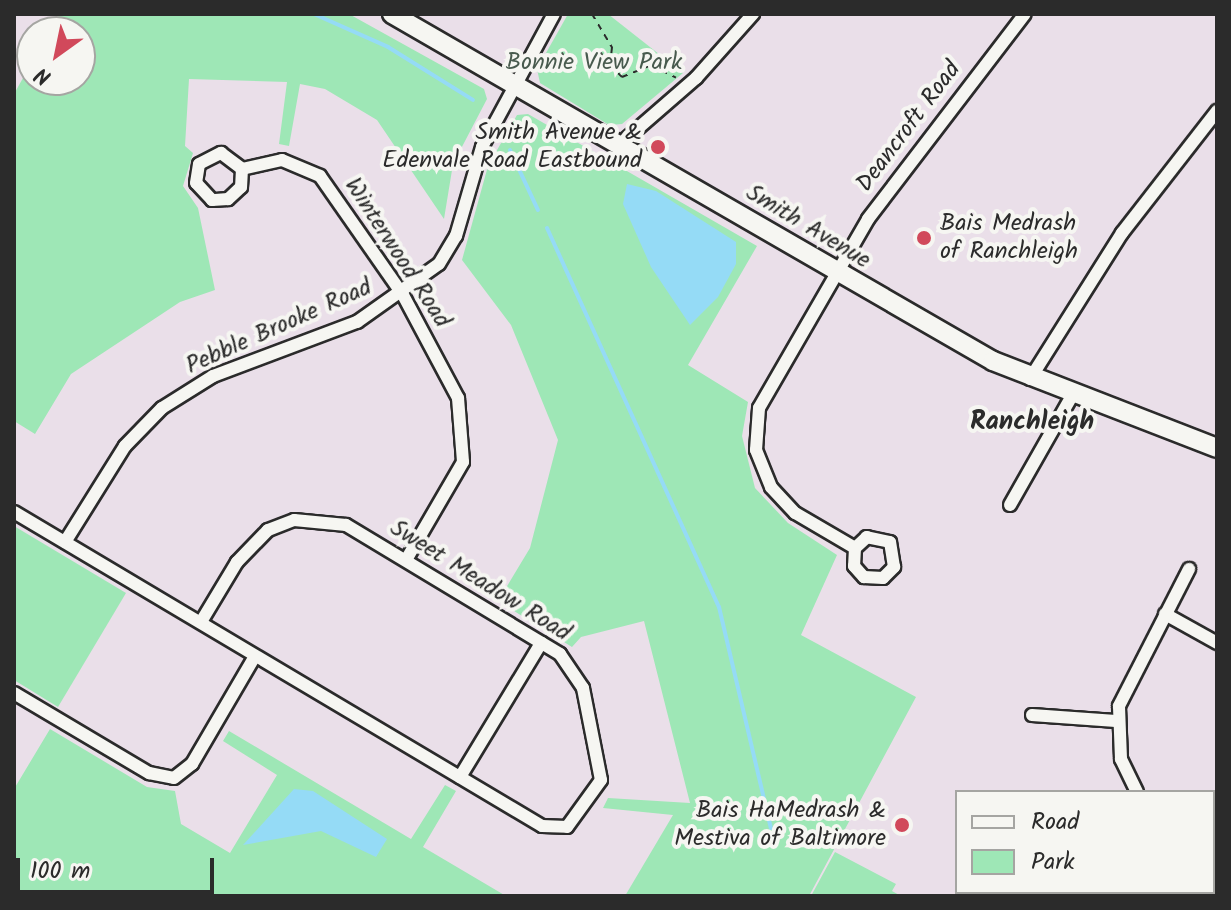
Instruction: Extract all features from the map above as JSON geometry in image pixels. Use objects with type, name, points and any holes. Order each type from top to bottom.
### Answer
[{"type":"main road","name":"Smith Avenue","points":[[392,14],[513,81],[835,272],[1030,379],[1217,448]]},
{"type":"street","name":"Pebble Brooke Road","points":[[65,542],[125,446],[162,408],[213,376],[344,327],[403,295],[439,264],[456,236],[475,162],[513,81],[554,14]]},
{"type":"street","points":[[620,144],[685,88],[753,14]]},
{"type":"street","name":"Deancroft Road","points":[[855,548],[785,504],[756,450],[759,408],[835,272],[896,177],[1025,14]]},
{"type":"street","points":[[1030,379],[1100,265],[1217,111]]},
{"type":"street","name":"Winterwood Road","points":[[242,169],[282,160],[320,176],[403,295],[458,398],[466,437],[455,481],[406,560]]},
{"type":"street","points":[[1010,505],[1072,396]]},
{"type":"street","name":"Sweet Meadow Road","points":[[14,512],[556,831],[567,827],[601,780],[583,688],[560,654],[346,525],[294,520],[253,542],[201,622]]},
{"type":"street","points":[[1136,790],[1121,759],[1116,721],[1189,569]]},
{"type":"street","points":[[1165,614],[1217,643]]},
{"type":"street","points":[[460,777],[541,643]]},
{"type":"street","points":[[14,693],[149,773],[174,778],[192,764],[255,656]]},
{"type":"street","points":[[1032,715],[1116,721]]},
{"type":"path","points":[[592,14],[612,47],[610,65],[622,77],[656,65],[685,88]]},
{"type":"green space","points":[[349,14],[484,89],[487,99],[453,164],[444,219],[377,120],[325,89],[300,84],[289,146],[279,144],[287,82],[189,79],[185,146],[193,153],[183,186],[198,208],[215,290],[180,302],[71,374],[35,434],[14,421],[14,94],[16,90],[16,96],[96,96],[96,16],[59,16]]},
{"type":"green space","name":"Bonnie View Park","points":[[568,14],[608,14],[683,73],[622,124],[609,125],[540,83],[537,69]]},
{"type":"green space","points":[[528,114],[757,246],[688,365],[748,402],[742,436],[755,488],[788,523],[837,555],[801,635],[916,697],[809,896],[625,896],[673,815],[603,808],[608,798],[690,803],[644,621],[581,637],[572,647],[498,601],[530,548],[558,440],[511,325],[462,260],[488,166],[517,115]]},
{"type":"green space","points":[[14,526],[126,593],[58,707],[14,680]]},
{"type":"green space","points":[[50,729],[147,787],[175,791],[181,824],[230,853],[277,775],[223,741],[229,731],[411,839],[445,785],[456,791],[423,847],[506,896],[14,896],[14,789]]},
{"type":"green space","points":[[835,852],[896,884],[892,891],[901,896],[811,896]]},
{"type":"water","points":[[627,184],[656,191],[736,242],[736,264],[718,297],[690,325],[651,267],[623,204]]},
{"type":"water","points":[[294,789],[313,791],[387,839],[376,857],[321,831],[243,845]]},
{"type":"waterway","points":[[314,14],[388,47],[473,100]]},
{"type":"waterway","points":[[510,150],[538,210]]},
{"type":"waterway","points":[[547,228],[719,607],[771,828]]},
{"type":"place","name":"Smith Avenue & Edenvale Road Eastbound","points":[[658,147]]},
{"type":"place","name":"Bais Medrash of Ranchleigh","points":[[924,238]]},
{"type":"place","name":"Bais HaMedrash & Mestiva of Baltimore","points":[[902,825]]},
{"type":"district","name":"Ranchleigh","points":[[1032,423]]}]
